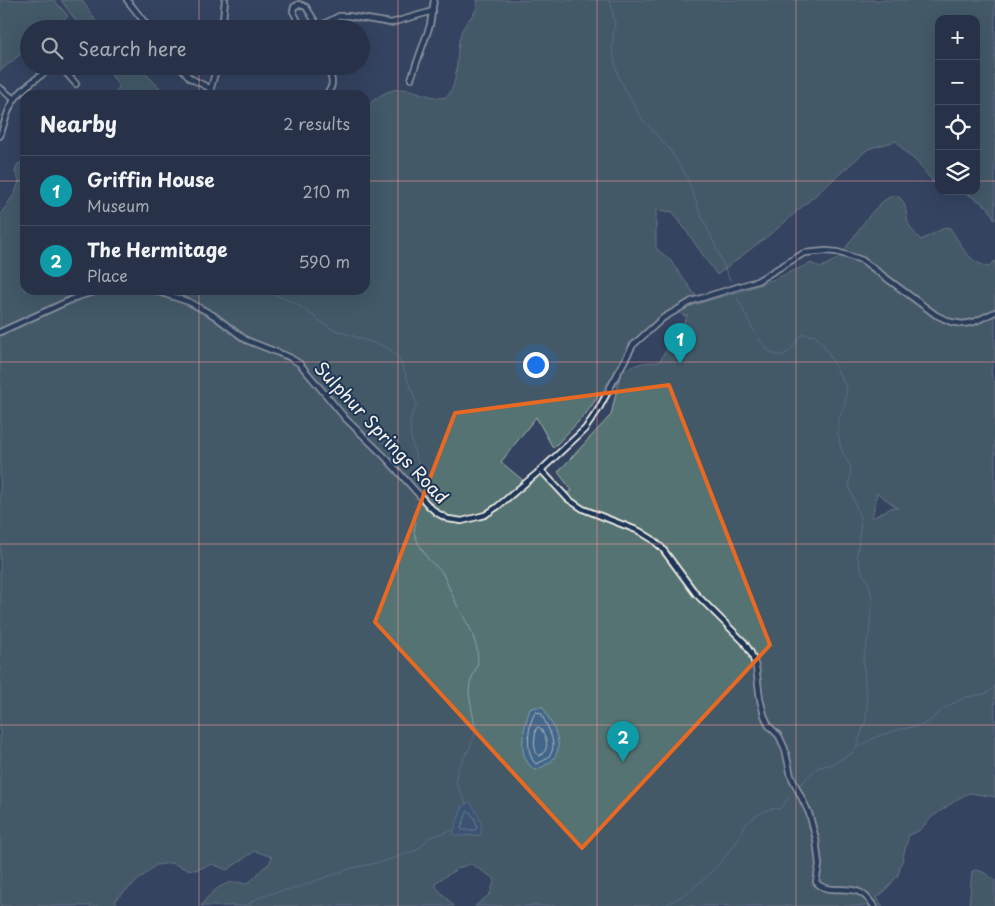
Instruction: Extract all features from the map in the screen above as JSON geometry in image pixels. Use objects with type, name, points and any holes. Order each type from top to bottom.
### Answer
[{"type":"street","points":[[127,0],[143,20]]},
{"type":"street","points":[[223,20],[225,0]]},
{"type":"street","points":[[411,79],[430,25],[434,0]]},
{"type":"street","points":[[298,20],[293,11],[294,7],[299,4],[306,7],[312,20]]},
{"type":"street","points":[[331,20],[339,16],[349,16],[391,23],[433,11]]},
{"type":"street","points":[[25,90],[43,75]]},
{"type":"street","points":[[68,75],[76,84]]},
{"type":"street","points":[[188,75],[207,90]]},
{"type":"street","points":[[211,90],[215,75]]},
{"type":"street","points":[[330,90],[331,75]]},
{"type":"street","points":[[0,88],[14,99]]},
{"type":"street","points":[[0,136],[14,99],[20,94]]},
{"type":"street","name":"Sulphur Springs Road","points":[[168,295],[189,302],[213,315],[246,340],[288,357],[300,364],[346,419],[386,458],[429,506],[437,513],[462,521],[485,515],[497,507],[585,429],[598,410],[633,345],[663,318],[692,301],[757,281],[804,253],[816,251],[837,252],[862,260],[936,315],[951,322],[963,324],[974,322],[995,312]]},
{"type":"street","points":[[0,332],[82,295]]},
{"type":"street","points":[[541,470],[568,498],[583,508],[638,531],[652,539],[662,548],[696,594],[744,642],[751,653],[756,667],[764,714],[769,726],[779,736],[785,749],[791,776],[809,813],[816,839],[819,865],[816,882],[826,888],[851,889],[861,892],[874,906]]},
{"type":"highlighted area","points":[[669,385],[770,645],[582,848],[375,622],[455,413]]},
{"type":"green space","points":[[0,0],[54,0],[68,16],[63,20],[20,20],[20,54],[0,71]]},
{"type":"green space","points":[[61,0],[82,0],[95,20],[75,20]]},
{"type":"green space","points":[[477,0],[995,0],[995,220],[988,207],[969,195],[980,195],[980,15],[935,15],[935,184],[896,141],[868,149],[778,228],[717,275],[673,212],[656,210],[656,248],[670,260],[698,299],[682,309],[751,288],[811,263],[821,268],[838,258],[876,208],[894,196],[903,202],[909,225],[921,240],[946,227],[950,228],[966,252],[975,261],[988,267],[995,261],[995,359],[991,371],[995,383],[995,797],[969,793],[932,817],[920,830],[909,835],[898,875],[877,898],[883,906],[475,906],[490,894],[495,879],[471,864],[461,867],[436,882],[436,887],[454,906],[201,906],[220,887],[232,882],[246,884],[269,864],[272,857],[255,851],[227,870],[212,864],[196,870],[186,869],[172,863],[156,865],[116,899],[116,906],[0,906],[0,215],[15,193],[19,181],[15,172],[17,165],[20,163],[20,295],[370,295],[370,104],[381,95],[396,89],[407,89],[441,98],[446,97],[450,93],[455,78],[461,33],[474,13]],"holes":[[[678,311],[684,316],[688,315],[659,362],[642,363],[621,371],[611,415],[558,472],[572,491],[560,495],[539,472],[525,482],[501,462],[536,417],[553,448],[584,416],[634,347],[655,324]],[[877,493],[898,508],[893,507],[872,518]],[[463,806],[475,836],[454,835]]]},
{"type":"green space","points":[[112,75],[147,75],[162,90],[118,90],[119,87]]},
{"type":"green space","points":[[976,870],[995,880],[995,906],[969,906],[972,871]]},
{"type":"water","points":[[543,707],[553,726],[558,743],[558,751],[547,764],[535,770],[525,758],[523,741],[525,724],[530,709]]},
{"type":"water","points":[[470,802],[480,821],[481,835],[456,836],[454,835],[454,830],[463,806]]},
{"type":"waterway","points":[[610,0],[615,23],[612,47],[618,76],[641,118],[670,150],[686,175],[730,280]]},
{"type":"waterway","points":[[275,295],[297,304],[330,328],[388,348],[399,358],[417,404],[411,416],[410,427],[413,448],[433,497]]},
{"type":"waterway","points":[[737,297],[755,333],[768,350],[782,355],[792,349],[803,334],[815,336],[824,345],[847,389],[845,405],[838,420],[838,433],[841,449],[851,468],[849,486],[861,521],[857,556],[862,572],[868,582],[872,598],[869,634],[863,660],[867,705],[866,720],[856,748]]},
{"type":"waterway","points":[[416,522],[414,532],[418,543],[428,559],[442,572],[471,630],[477,649],[478,663],[470,683],[469,694],[476,732],[457,770],[456,782],[466,804]]},
{"type":"waterway","points":[[800,785],[818,767],[830,765],[876,737],[922,725],[930,721],[943,709],[966,697],[985,694],[995,687]]},
{"type":"waterway","points":[[662,906],[683,896],[710,873],[733,847],[749,822],[765,811],[780,809],[790,796]]},
{"type":"waterway","points":[[244,906],[264,895],[299,887],[352,868],[386,861],[417,850],[430,837],[454,830]]},
{"type":"place","name":"Griffin House","points":[[680,364]]},
{"type":"place","name":"The Hermitage","points":[[623,762]]}]
